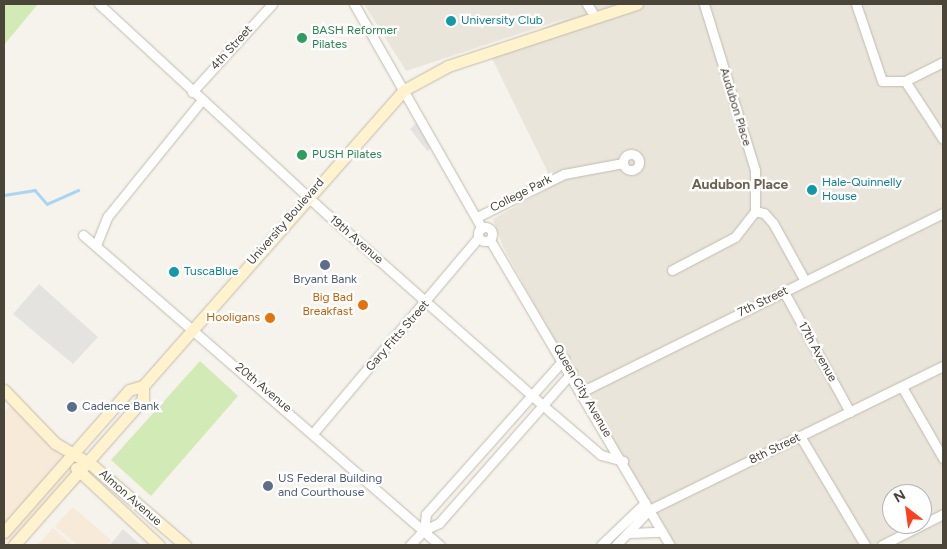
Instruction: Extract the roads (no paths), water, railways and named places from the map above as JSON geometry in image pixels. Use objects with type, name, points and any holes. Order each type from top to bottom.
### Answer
[{"type":"main road","name":"University Boulevard","points":[[4,532],[129,390],[143,386],[404,90],[448,66],[637,4]]},
{"type":"main road","name":"University Boulevard","points":[[14,545],[143,399],[143,386]]},
{"type":"main road","name":"Almon Avenue","points":[[4,390],[72,457],[78,473],[159,545]]},
{"type":"main road","name":"Almon Avenue","points":[[72,457],[88,462],[184,545]]},
{"type":"street","name":"19th Avenue","points":[[99,4],[201,101],[601,455],[623,460]]},
{"type":"street","name":"4th Street","points":[[192,92],[272,4]]},
{"type":"street","name":"Queen City Avenue","points":[[354,4],[479,216],[482,228],[491,230],[490,240],[572,372],[670,545]]},
{"type":"street","points":[[587,4],[595,17]]},
{"type":"street","name":"Audubon Place","points":[[704,4],[755,170],[754,211]]},
{"type":"street","points":[[856,4],[882,81],[905,81],[943,62]]},
{"type":"street","points":[[905,81],[943,139]]},
{"type":"street","points":[[96,245],[108,216],[159,158],[201,101]]},
{"type":"street","name":"College Park","points":[[479,216],[564,174],[623,163]]},
{"type":"street","points":[[672,270],[735,237],[754,211],[764,213],[773,223],[805,281]]},
{"type":"street","name":"7th Street","points":[[583,391],[943,213]]},
{"type":"street","points":[[482,228],[478,238],[490,240]]},
{"type":"street","name":"20th Avenue","points":[[83,235],[314,432],[440,545]]},
{"type":"street","name":"Gary Fitts Street","points":[[314,432],[427,302],[478,238]]},
{"type":"street","name":"17th Avenue","points":[[784,292],[850,412]]},
{"type":"street","points":[[424,530],[426,514],[564,359]]},
{"type":"street","name":"8th Street","points":[[601,545],[647,506],[800,436],[943,366]]},
{"type":"street","points":[[410,545],[424,530],[439,523],[572,372]]},
{"type":"street","points":[[902,386],[943,458]]},
{"type":"street","points":[[800,436],[865,545]]},
{"type":"street","name":"8th Street","points":[[616,545],[628,533],[647,506]]},
{"type":"street","points":[[882,545],[943,514]]},
{"type":"street","points":[[628,533],[662,532]]},
{"type":"waterway","points":[[4,195],[35,190],[47,204],[78,190]]},
{"type":"place","name":"University Club","points":[[451,21]]},
{"type":"place","name":"BASH Reformer Pilates","points":[[302,38]]},
{"type":"place","name":"PUSH Pilates","points":[[302,155]]},
{"type":"place","name":"Hale-Quinnelly House","points":[[812,190]]},
{"type":"place","name":"Bryant Bank","points":[[325,265]]},
{"type":"place","name":"TuscaBlue","points":[[174,272]]},
{"type":"place","name":"Big Bad Breakfast","points":[[363,305]]},
{"type":"place","name":"Hooligans","points":[[270,318]]},
{"type":"place","name":"Cadence Bank","points":[[72,407]]},
{"type":"place","name":"US Federal Building and Courthouse","points":[[268,486]]},
{"type":"district","name":"Audubon Place","points":[[740,185]]}]
